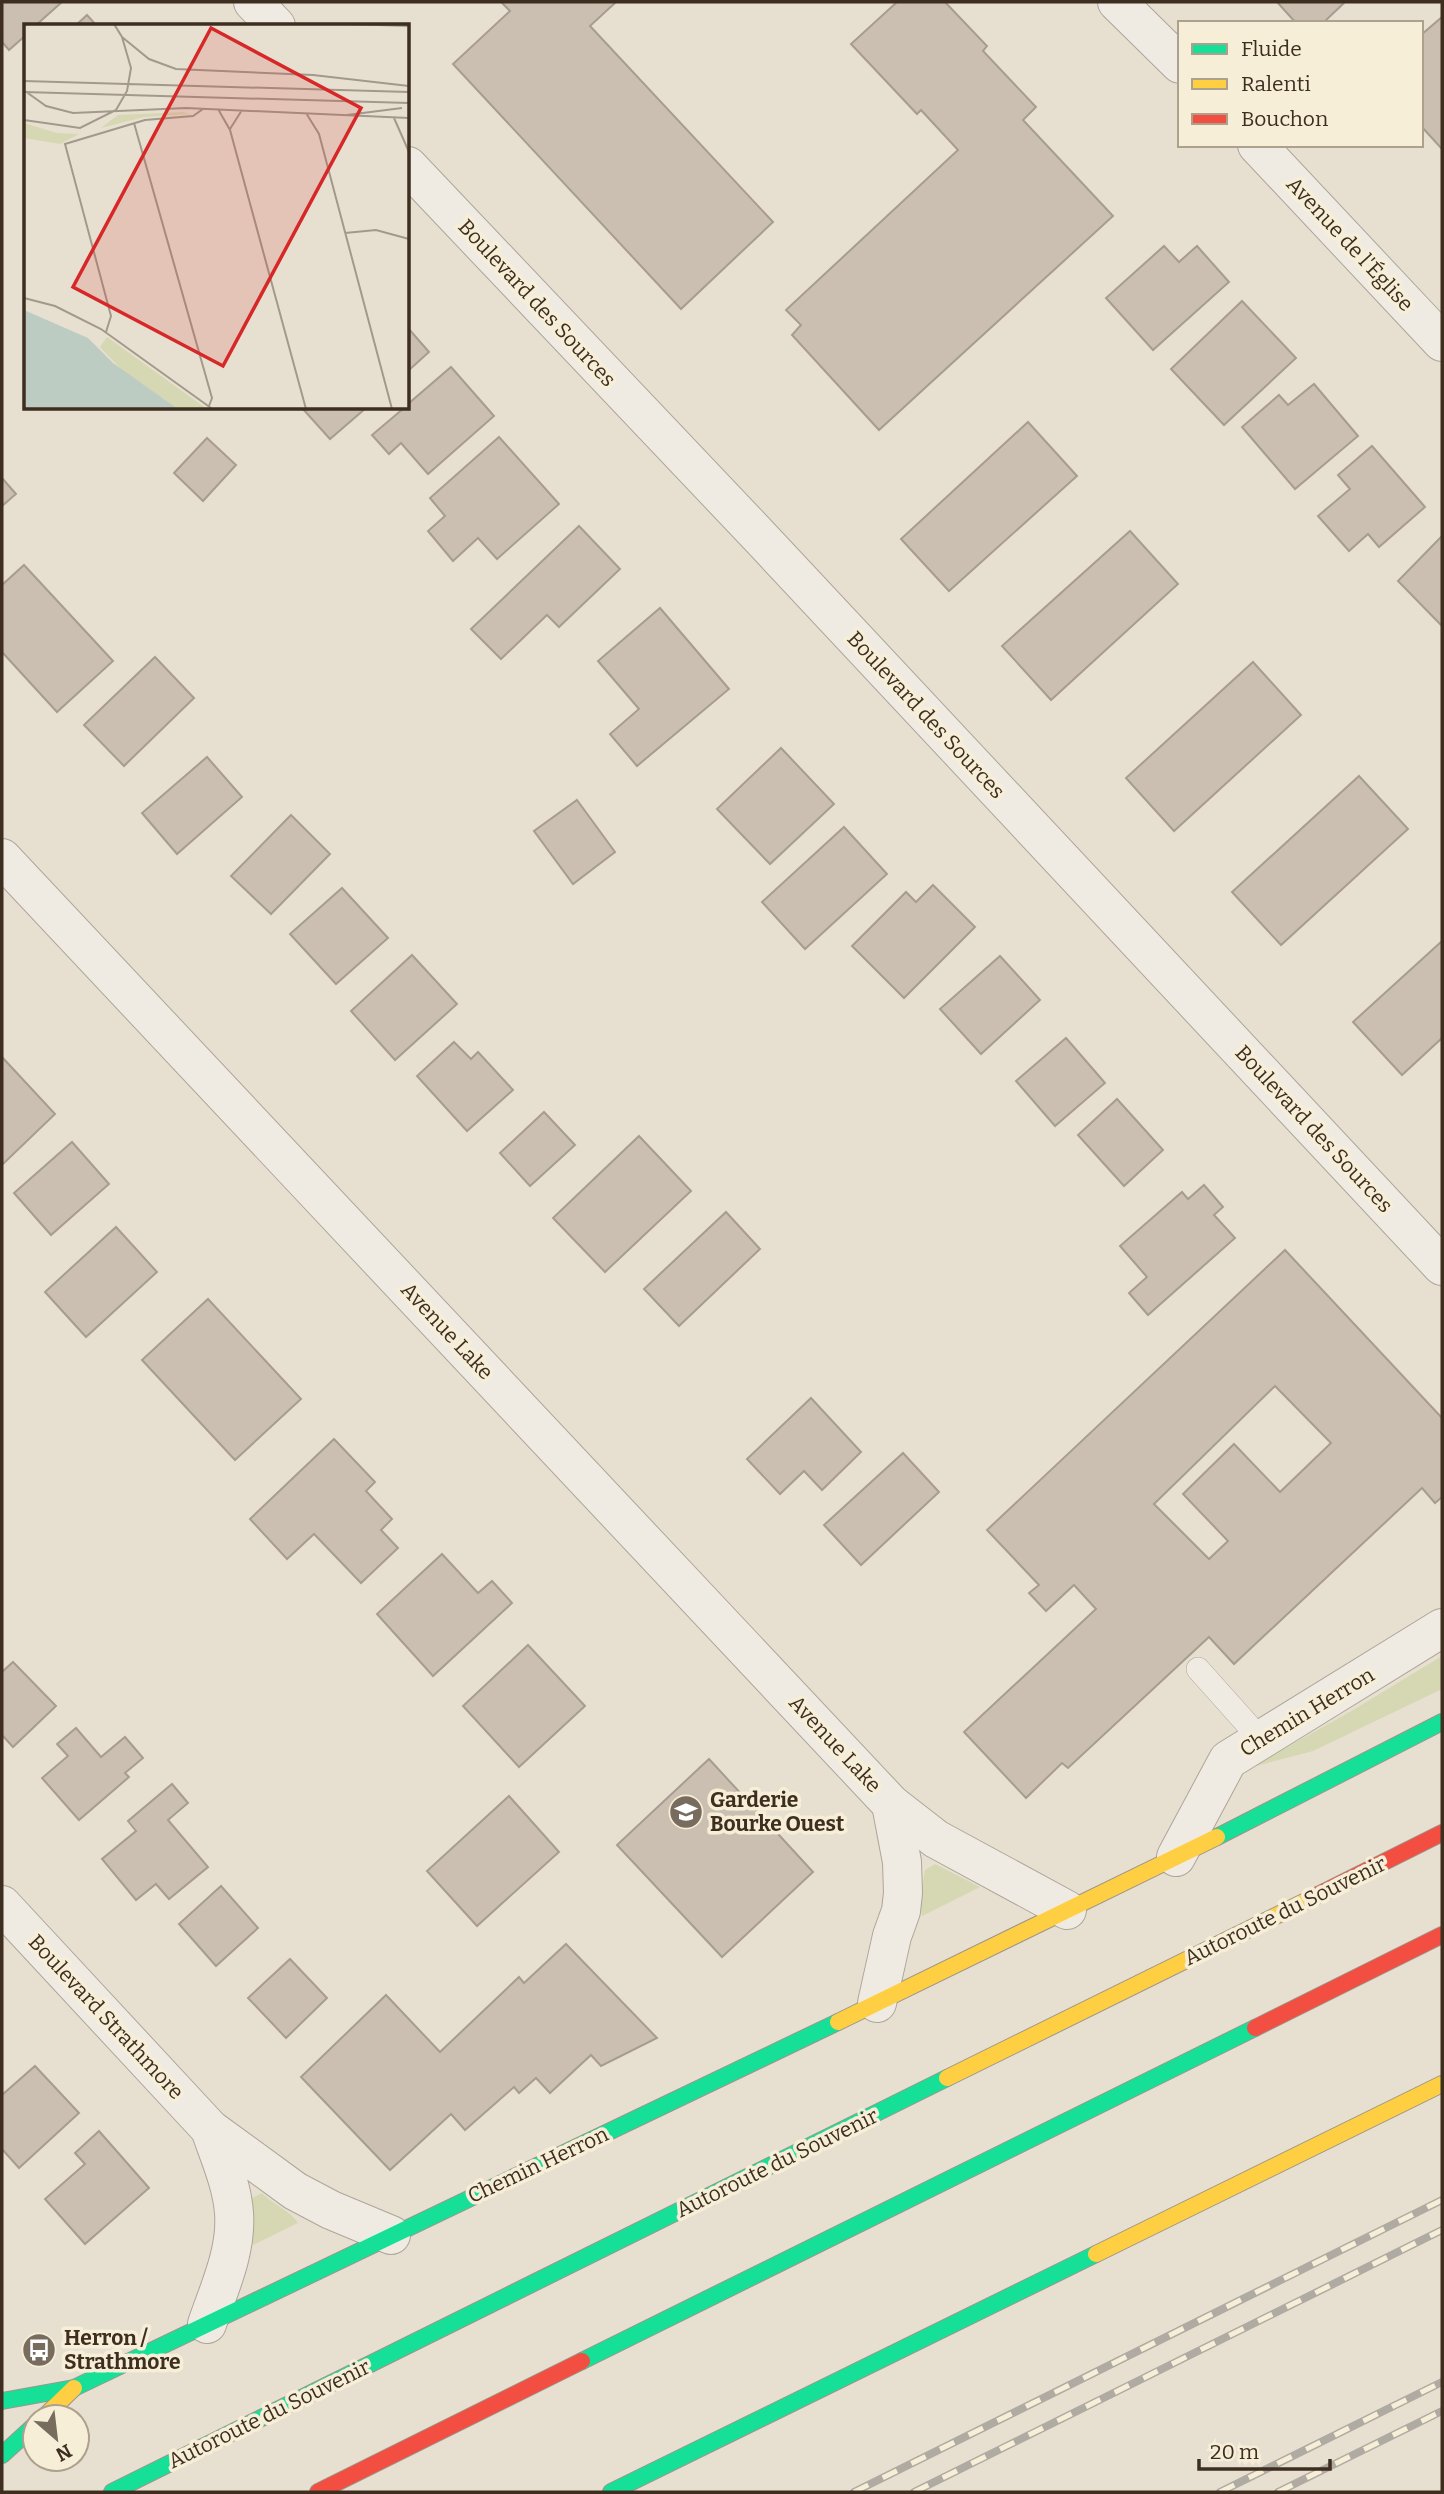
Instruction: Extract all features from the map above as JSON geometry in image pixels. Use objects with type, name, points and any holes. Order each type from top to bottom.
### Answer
[{"type":"main road","name":"Chemin Herron","points":[[2,2401],[74,2388],[877,2003],[1324,1785],[1442,1721]]},
{"type":"main road","name":"Autoroute du Souvenir","points":[[112,2492],[1442,1833]]},
{"type":"main road","points":[[318,2492],[1442,1935]]},
{"type":"main road","points":[[611,2492],[669,2466],[1442,2084]]},
{"type":"main road","points":[[58,2403],[74,2388]]},
{"type":"main road","points":[[2,2455],[21,2438]]},
{"type":"street","points":[[253,2],[274,24]]},
{"type":"street","points":[[1117,2],[1178,62]]},
{"type":"street","name":"Avenue de l'Église","points":[[1259,147],[1442,342]]},
{"type":"street","name":"Boulevard des Sources","points":[[410,168],[760,537],[1442,1266]]},
{"type":"street","name":"Avenue Lake","points":[[2,858],[891,1804],[936,1839],[1067,1910]]},
{"type":"street","name":"Chemin Herron","points":[[1176,1857],[1228,1760],[1442,1628]]},
{"type":"street","name":"Avenue Lake","points":[[877,2003],[892,1936],[901,1911],[903,1892],[902,1862],[891,1804]]},
{"type":"street","name":"Boulevard Strathmore","points":[[2,1905],[209,2129],[239,2170],[233,2243],[207,2324]]},
{"type":"street","points":[[239,2170],[295,2191],[331,2210],[391,2235]]},
{"type":"lane","points":[[1198,1669],[1248,1725],[1259,1742]]},
{"type":"green space","points":[[1442,1656],[1442,1689],[1313,1751],[1252,1767],[1353,1710]]},
{"type":"green space","points":[[935,1864],[980,1887],[922,1916],[920,1901],[925,1870]]},
{"type":"green space","points":[[262,2193],[298,2223],[253,2245],[252,2198]]},
{"type":"building","points":[[2,2],[62,2],[37,24],[24,24],[24,37],[9,50],[2,42]]},
{"type":"building","points":[[501,2],[616,2],[590,26],[773,222],[681,309],[453,64],[510,11]]},
{"type":"building","points":[[897,2],[945,2],[987,46],[983,51],[1036,107],[1023,120],[1113,216],[879,430],[792,335],[801,325],[786,310],[958,150],[921,110],[917,114],[851,44]]},
{"type":"building","points":[[1277,2],[1345,2],[1325,21],[1294,21]]},
{"type":"building","points":[[87,15],[95,24],[77,24]]},
{"type":"building","points":[[1442,17],[1441,148],[1423,128],[1423,33]]},
{"type":"building","points":[[1164,246],[1179,262],[1197,246],[1229,282],[1153,350],[1106,298]]},
{"type":"building","points":[[1242,301],[1296,358],[1224,425],[1171,369]]},
{"type":"building","points":[[410,330],[429,352],[410,369]]},
{"type":"building","points":[[451,367],[494,416],[428,474],[401,443],[389,454],[372,435],[402,410],[410,410],[410,402]]},
{"type":"building","points":[[1314,384],[1358,436],[1295,489],[1242,427],[1279,395],[1288,405]]},
{"type":"building","points":[[304,410],[364,410],[330,439]]},
{"type":"building","points":[[1028,422],[1077,476],[949,591],[901,539]]},
{"type":"building","points":[[499,437],[559,504],[497,559],[478,538],[453,561],[428,531],[445,516],[430,498]]},
{"type":"building","points":[[207,438],[236,465],[203,501],[174,473]]},
{"type":"building","points":[[1372,446],[1425,507],[1379,547],[1368,534],[1349,551],[1318,516],[1350,489],[1338,475]]},
{"type":"building","points":[[2,478],[16,494],[2,506]]},
{"type":"building","points":[[579,526],[620,569],[559,627],[547,615],[501,659],[471,629]]},
{"type":"building","points":[[1130,531],[1178,584],[1051,700],[1002,646]]},
{"type":"building","points":[[1442,536],[1442,626],[1398,581]]},
{"type":"building","points":[[24,565],[113,661],[57,712],[2,652],[2,585]]},
{"type":"building","points":[[660,608],[729,689],[637,766],[610,734],[639,709],[598,661]]},
{"type":"building","points":[[155,657],[194,698],[124,766],[84,725]]},
{"type":"building","points":[[1253,662],[1301,715],[1174,831],[1126,778]]},
{"type":"building","points":[[781,748],[834,804],[770,864],[717,809]]},
{"type":"building","points":[[207,757],[242,797],[177,854],[142,813]]},
{"type":"building","points":[[1359,776],[1408,829],[1281,945],[1232,892]]},
{"type":"building","points":[[577,800],[615,852],[573,884],[534,831]]},
{"type":"building","points":[[291,815],[330,854],[271,914],[231,876]]},
{"type":"building","points":[[844,827],[887,874],[805,949],[762,902]]},
{"type":"building","points":[[933,885],[975,927],[904,998],[852,946],[906,892],[916,902]]},
{"type":"building","points":[[342,888],[388,938],[336,984],[290,934]]},
{"type":"building","points":[[1442,941],[1442,1038],[1402,1075],[1353,1022]]},
{"type":"building","points":[[412,955],[457,1004],[395,1060],[351,1011]]},
{"type":"building","points":[[1000,956],[1040,1000],[981,1054],[940,1009]]},
{"type":"building","points":[[1066,1038],[1105,1083],[1055,1126],[1016,1081]]},
{"type":"building","points":[[454,1042],[471,1059],[478,1052],[513,1090],[467,1131],[417,1076]]},
{"type":"building","points":[[2,1057],[55,1114],[2,1165]]},
{"type":"building","points":[[1117,1099],[1163,1150],[1124,1186],[1078,1135]]},
{"type":"building","points":[[544,1112],[575,1145],[530,1186],[500,1153]]},
{"type":"building","points":[[639,1136],[691,1191],[605,1272],[553,1218]]},
{"type":"building","points":[[72,1142],[109,1184],[51,1235],[14,1193]]},
{"type":"building","points":[[1204,1185],[1223,1207],[1214,1215],[1235,1238],[1148,1315],[1129,1293],[1147,1277],[1120,1246],[1182,1192],[1188,1199]]},
{"type":"building","points":[[726,1212],[760,1249],[679,1326],[644,1289]]},
{"type":"building","points":[[116,1227],[157,1272],[86,1337],[45,1292]]},
{"type":"building","points":[[1285,1250],[1442,1418],[1442,1497],[1435,1503],[1422,1488],[1234,1664],[1209,1637],[1068,1768],[1062,1763],[1026,1798],[964,1732],[1096,1609],[1074,1585],[1046,1611],[1029,1593],[1039,1585],[987,1530]],"holes":[[[1275,1386],[1331,1443],[1280,1492],[1234,1444],[1183,1494],[1228,1541],[1209,1559],[1154,1504]]]},
{"type":"building","points":[[208,1299],[301,1399],[235,1460],[142,1360]]},
{"type":"building","points":[[811,1398],[861,1452],[822,1490],[804,1471],[780,1494],[747,1459]]},
{"type":"building","points":[[334,1439],[375,1482],[366,1491],[392,1519],[381,1530],[398,1548],[361,1583],[314,1534],[287,1559],[250,1519]]},
{"type":"building","points":[[903,1453],[939,1492],[861,1565],[824,1525]]},
{"type":"building","points":[[442,1554],[478,1593],[492,1581],[512,1603],[433,1676],[377,1614]]},
{"type":"building","points":[[528,1645],[585,1706],[519,1767],[463,1706]]},
{"type":"building","points":[[13,1662],[56,1706],[13,1747],[2,1735],[2,1672]]},
{"type":"building","points":[[76,1728],[101,1757],[125,1737],[143,1758],[125,1773],[129,1777],[79,1820],[42,1778],[68,1756],[57,1744]]},
{"type":"building","points":[[709,1759],[813,1872],[722,1957],[617,1845]]},
{"type":"building","points":[[172,1784],[188,1803],[168,1820],[208,1867],[169,1899],[156,1884],[136,1900],[102,1859],[136,1831],[128,1821]]},
{"type":"building","points":[[509,1796],[559,1852],[477,1926],[427,1871]]},
{"type":"building","points":[[221,1886],[258,1928],[216,1966],[179,1924]]},
{"type":"building","points":[[566,1944],[657,2038],[601,2066],[591,2055],[550,2093],[536,2078],[519,2093],[514,2087],[465,2130],[451,2114],[390,2170],[301,2077],[386,1995],[440,2052],[519,1977],[524,1983]]},
{"type":"building","points":[[290,1959],[327,1998],[286,2038],[248,1998]]},
{"type":"building","points":[[35,2066],[79,2113],[19,2168],[2,2149],[2,2095]]},
{"type":"building","points":[[99,2131],[149,2188],[85,2244],[45,2199],[85,2164],[75,2153]]},
{"type":"railway","points":[[854,2492],[1442,2200]]},
{"type":"railway","points":[[914,2492],[1442,2230]]},
{"type":"railway","points":[[1220,2492],[1442,2382]]},
{"type":"railway","points":[[1278,2492],[1442,2411]]},
{"type":"traffic: fast","points":[[1217,1837],[1442,1722]]},
{"type":"traffic: fast","points":[[2,2401],[74,2388],[838,2022]]},
{"type":"traffic: fast","points":[[582,2361],[1255,2028]]},
{"type":"traffic: fast","points":[[112,2492],[947,2078]]},
{"type":"traffic: fast","points":[[611,2492],[1096,2254]]},
{"type":"traffic: fast","points":[[2,2455],[21,2438]]},
{"type":"traffic: slow","points":[[838,2022],[1217,1837]]},
{"type":"traffic: slow","points":[[947,2078],[1318,1895]]},
{"type":"traffic: slow","points":[[1096,2254],[1442,2084]]},
{"type":"traffic: slow","points":[[58,2403],[74,2388]]},
{"type":"traffic: jam","points":[[1318,1895],[1442,1833]]},
{"type":"traffic: jam","points":[[1255,2028],[1442,1935]]},
{"type":"traffic: jam","points":[[318,2492],[582,2361]]},
{"type":"place","name":"Garderie Bourke Ouest","points":[[686,1812]]},
{"type":"place","name":"Herron / Strathmore","points":[[39,2350]]}]
